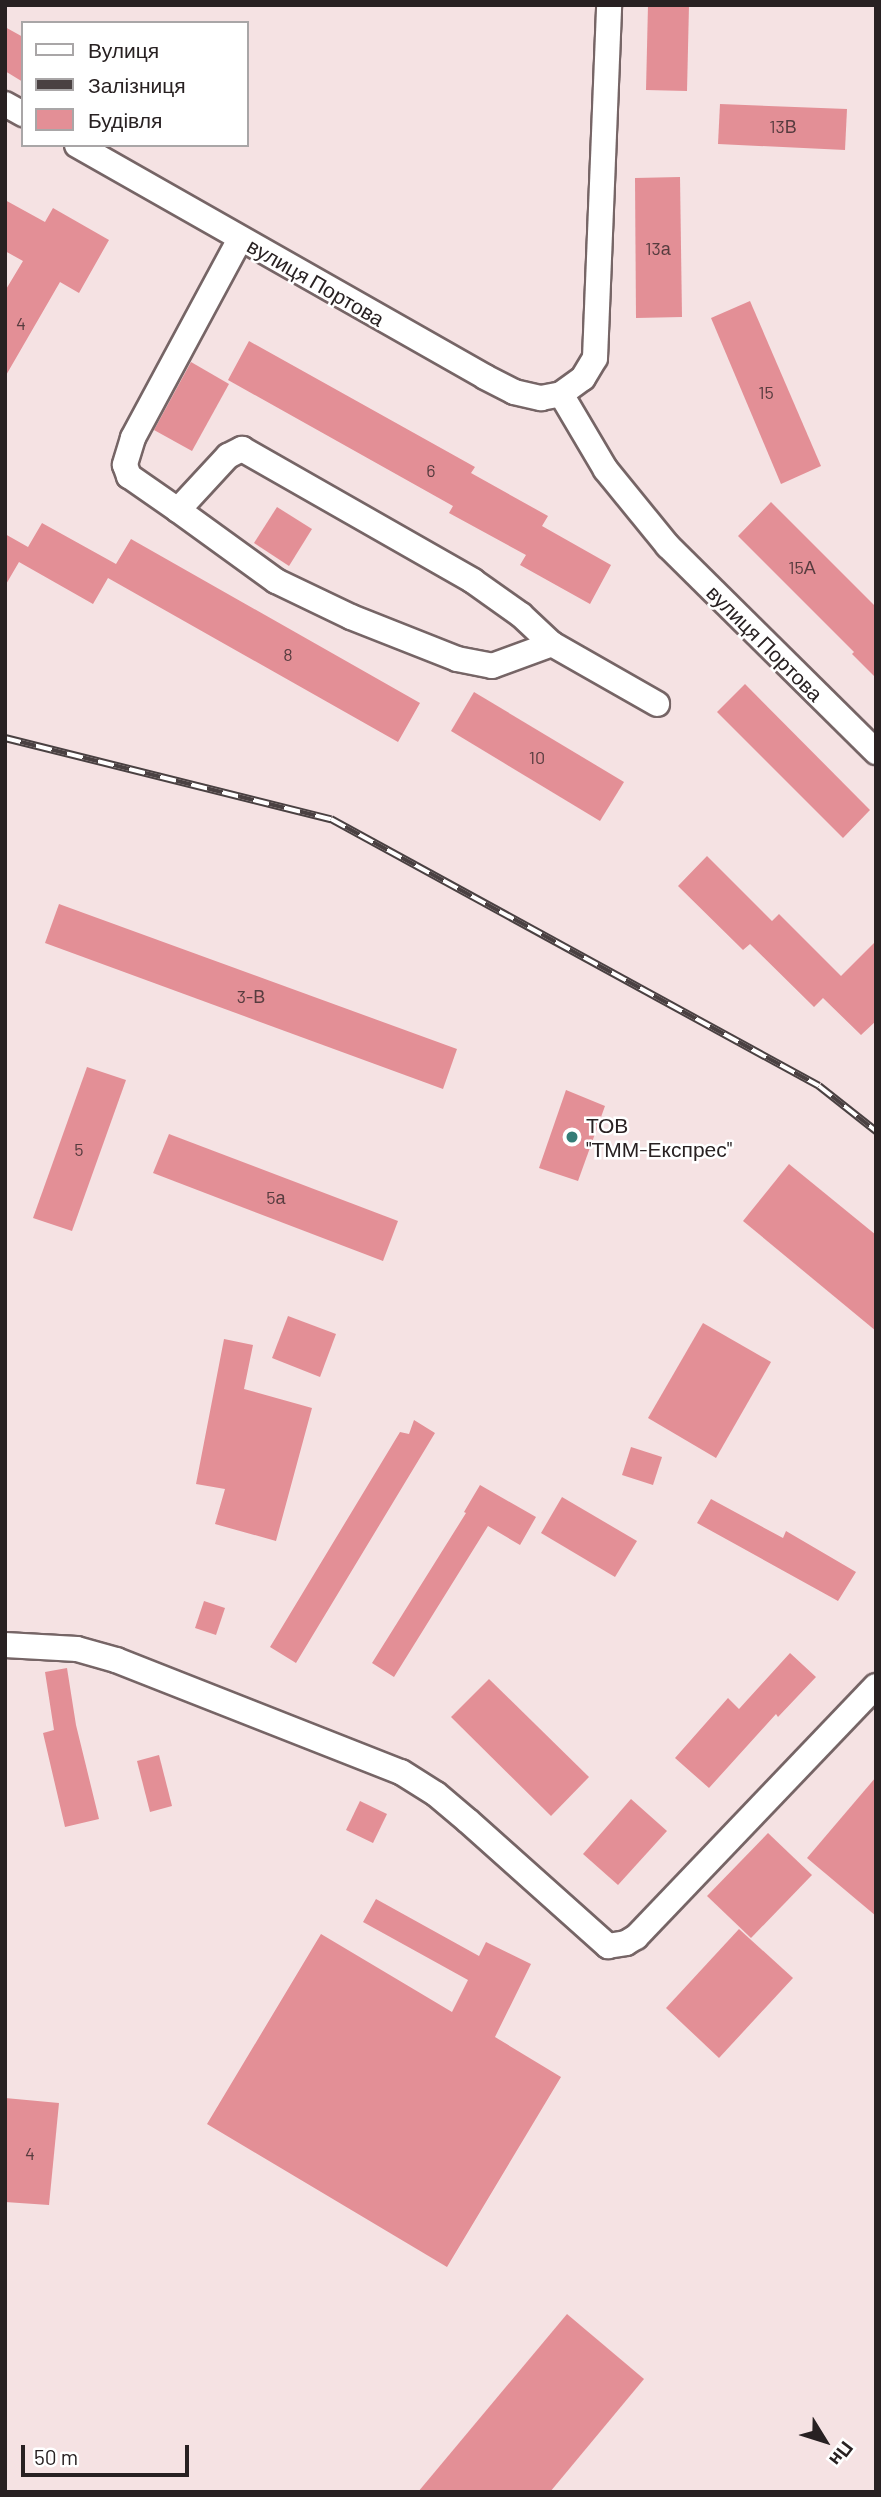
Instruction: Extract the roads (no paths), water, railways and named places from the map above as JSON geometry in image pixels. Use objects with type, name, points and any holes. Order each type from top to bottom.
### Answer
[{"type":"street","points":[[561,394],[583,378],[595,358],[609,5]]},
{"type":"street","points":[[5,104],[21,113]]},
{"type":"street","name":"вулиця Портова","points":[[80,147],[514,392],[541,398],[561,394],[606,470],[668,546],[876,752]]},
{"type":"street","points":[[240,239],[127,454],[125,471],[129,477],[276,582],[351,617],[457,659],[492,666],[552,644]]},
{"type":"street","points":[[178,510],[228,456],[242,449],[473,581],[521,615],[552,644],[657,704]]},
{"type":"street","points":[[5,1645],[65,1648],[116,1660],[401,1772],[436,1794],[468,1821],[598,1939],[616,1946],[636,1937],[876,1686]]},
{"type":"railway","points":[[5,738],[331,819],[819,1086],[876,1131]]},
{"type":"place","name":"ТОВ \"ТММ-Експрес\"","points":[[572,1137]]}]
